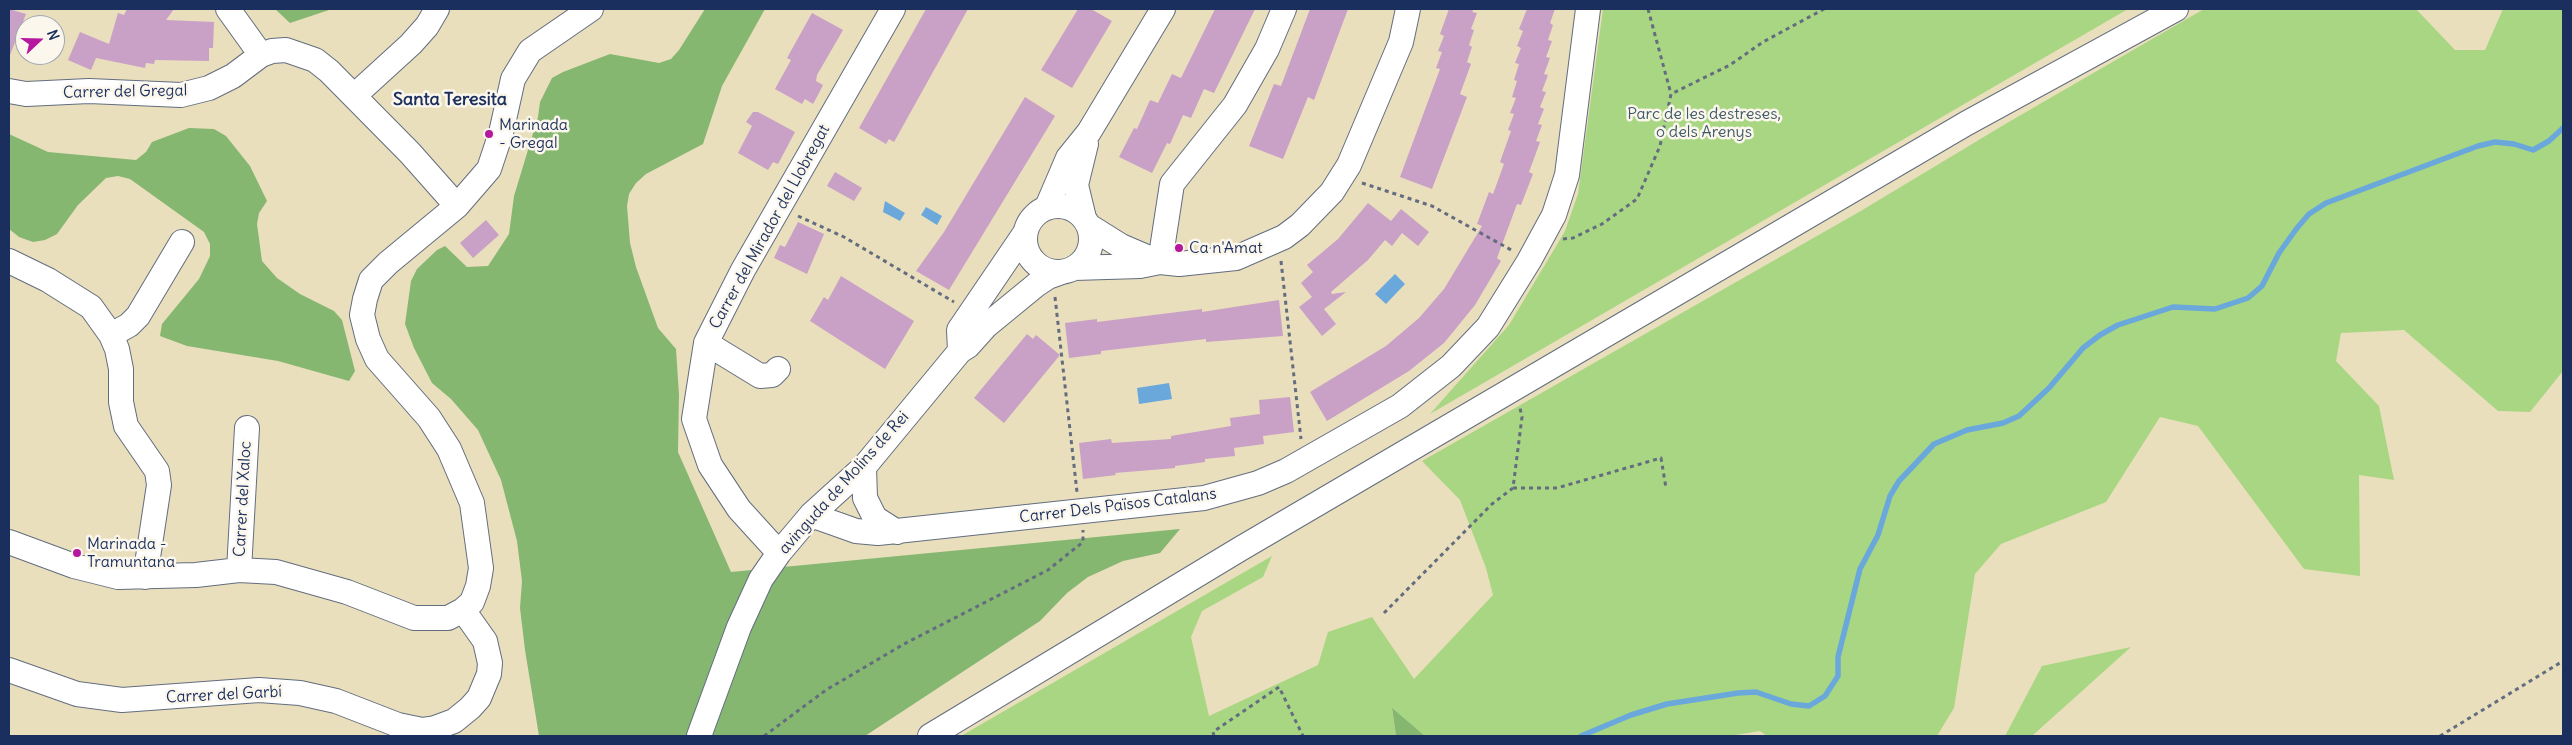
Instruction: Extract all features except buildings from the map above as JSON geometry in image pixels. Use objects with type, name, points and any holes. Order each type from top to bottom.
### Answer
[{"type":"street","points":[[228,9],[261,55]]},
{"type":"street","points":[[354,96],[416,38],[427,26],[437,9]]},
{"type":"street","points":[[9,542],[74,566],[118,577],[145,578],[239,570],[276,572],[305,579],[414,618],[448,618],[463,610],[472,602],[478,586],[481,568],[472,503],[448,449],[429,418],[377,359],[368,339],[362,315],[365,299],[372,280],[388,263],[457,206],[480,181],[491,163],[502,133],[513,79],[521,63],[543,40],[590,9]]},
{"type":"street","name":"Carrer del Mirador del Llobregat","points":[[779,553],[738,509],[710,465],[694,419],[706,343],[743,270],[893,9]]},
{"type":"street","points":[[1047,207],[1068,158],[1090,132],[1163,9]]},
{"type":"street","points":[[1160,262],[1172,184],[1235,105],[1267,49],[1284,9]]},
{"type":"street","points":[[1160,262],[1140,266],[1051,272],[1034,262],[1024,244],[1025,233],[1028,222],[1036,213],[1047,207],[1067,206],[1086,222],[1121,246],[1160,262],[1179,264],[1236,258],[1284,237],[1316,211],[1332,192],[1363,135],[1401,42],[1408,9]]},
{"type":"street","name":"Carrer Dels Països Catalans","points":[[811,515],[856,531],[897,532],[1204,498],[1229,492],[1286,471],[1400,406],[1428,386],[1451,366],[1488,327],[1538,246],[1554,215],[1567,175],[1588,9]]},
{"type":"street","points":[[930,736],[1240,549],[1958,128],[2176,9]]},
{"type":"street","name":"Carrer del Gregal","points":[[9,92],[26,94],[89,92],[181,95],[210,88],[233,76],[261,55],[272,51],[286,50],[315,60],[354,96],[410,153],[457,206]]},
{"type":"street","points":[[1068,270],[1084,260],[1090,250],[1091,238],[1076,185],[1090,132]]},
{"type":"street","points":[[960,351],[959,330],[1025,233]]},
{"type":"street","points":[[111,335],[129,325],[138,316],[182,242]]},
{"type":"street","points":[[9,261],[48,280],[81,300],[101,319],[111,335],[117,349],[121,369],[121,402],[126,426],[157,471],[160,485],[145,578]]},
{"type":"street","name":"avinguda de Molins de Rei","points":[[698,736],[739,627],[761,579],[779,553],[811,515],[864,467],[960,351],[968,346],[986,326],[1036,285],[1048,277],[1068,270]]},
{"type":"street","points":[[706,343],[760,376],[772,375],[778,369]]},
{"type":"street","name":"Carrer del Xaloc","points":[[239,570],[247,428]]},
{"type":"street","points":[[864,467],[865,498],[875,518],[897,532]]},
{"type":"street","name":"Carrer del Garbí","points":[[9,670],[76,694],[122,700],[259,690],[300,693],[336,701],[398,725],[422,730],[435,728],[454,721],[470,708],[479,698],[489,674],[490,663],[485,641],[463,610]]},
{"type":"path","points":[[1557,239],[1573,238],[1602,224],[1637,198],[1660,146],[1670,94],[1648,9]]},
{"type":"path","points":[[1670,94],[1730,65],[1763,42],[1824,9]]},
{"type":"path","points":[[1365,184],[1432,206],[1516,253]]},
{"type":"path","points":[[797,216],[844,237],[961,306]]},
{"type":"path","points":[[1281,265],[1301,440]]},
{"type":"path","points":[[1056,303],[1078,496]]},
{"type":"path","points":[[1513,488],[1522,417],[1516,388]]},
{"type":"path","points":[[1384,613],[1492,504],[1513,488],[1557,488],[1661,458],[1666,488]]},
{"type":"path","points":[[764,736],[826,690],[888,654],[1048,570],[1083,542],[1083,528]]},
{"type":"path","points":[[2440,736],[2563,662]]},
{"type":"path","points":[[1214,736],[1213,732],[1279,687],[1303,736]]},
{"type":"green space","points":[[275,9],[332,9],[290,23]]},
{"type":"green space","points":[[705,9],[765,9],[722,86],[703,144],[646,174],[636,183],[629,194],[627,206],[630,243],[636,267],[658,328],[676,349],[679,395],[678,452],[731,572],[1180,529],[1160,553],[1123,561],[1088,577],[1067,593],[1040,621],[865,736],[539,736],[520,608],[522,581],[517,541],[501,480],[478,430],[451,399],[432,383],[414,348],[405,324],[411,281],[417,269],[437,250],[445,246],[467,267],[488,266],[509,234],[514,196],[538,117],[540,102],[552,78],[610,54],[659,63],[671,59],[679,50]]},
{"type":"green space","name":"Parc de les destreses, o dels Arenys","points":[[1603,9],[2128,9],[1430,414],[1509,325],[1565,231],[1578,194]]},
{"type":"green space","points":[[2204,9],[2416,9],[2455,50],[2485,50],[2503,9],[2563,9],[2563,371],[2530,412],[2498,411],[2404,330],[2341,333],[2336,361],[2379,406],[2394,480],[2359,475],[2360,576],[2304,569],[2198,426],[2160,417],[2106,502],[2001,544],[1975,574],[1954,708],[1937,736],[1767,736],[1760,731],[1730,736],[1425,736],[1392,709],[1396,736],[961,736],[1272,556],[1263,577],[1202,611],[1191,637],[1209,716],[1318,665],[1328,632],[1372,617],[1414,679],[1493,595],[1486,568],[1460,500],[1422,461],[1859,212],[2007,123]]},
{"type":"green space","points":[[189,128],[214,129],[226,136],[250,166],[267,201],[259,213],[257,224],[262,261],[277,278],[300,294],[334,311],[342,320],[355,371],[349,381],[278,361],[187,346],[160,336],[162,324],[199,279],[210,256],[210,244],[204,232],[130,179],[118,176],[106,178],[78,205],[57,234],[45,240],[33,242],[19,237],[9,229],[9,134],[48,152],[136,160],[146,152],[152,142]]},
{"type":"green space","points":[[2131,647],[2032,736],[2005,736],[2042,666]]},
{"type":"green space","points":[[1392,708],[1425,736],[1396,736]]},
{"type":"water","points":[[885,201],[905,213],[900,221],[883,212]]},
{"type":"water","points":[[926,207],[942,216],[937,225],[921,215]]},
{"type":"water","points":[[1395,274],[1405,284],[1386,304],[1375,294]]},
{"type":"water","points":[[1169,383],[1172,399],[1139,404],[1137,388]]},
{"type":"waterway","points":[[1581,736],[1631,715],[1667,704],[1738,693],[1756,692],[1791,704],[1809,706],[1825,696],[1838,676],[1838,657],[1860,569],[1878,535],[1890,496],[1899,481],[1934,444],[1967,430],[2003,423],[2019,416],[2049,388],[2083,348],[2100,335],[2118,325],[2173,307],[2215,309],[2248,298],[2262,286],[2279,253],[2297,228],[2309,214],[2326,203],[2478,146],[2495,142],[2514,144],[2533,150],[2549,141],[2563,128]]},
{"type":"place","name":"Marinada - Gregal","points":[[489,134]]},
{"type":"place","name":"Ca n'Amat","points":[[1179,248]]},
{"type":"place","name":"Marinada - Tramuntana","points":[[77,553]]},
{"type":"district","name":"Santa Teresita","points":[[450,100]]}]
